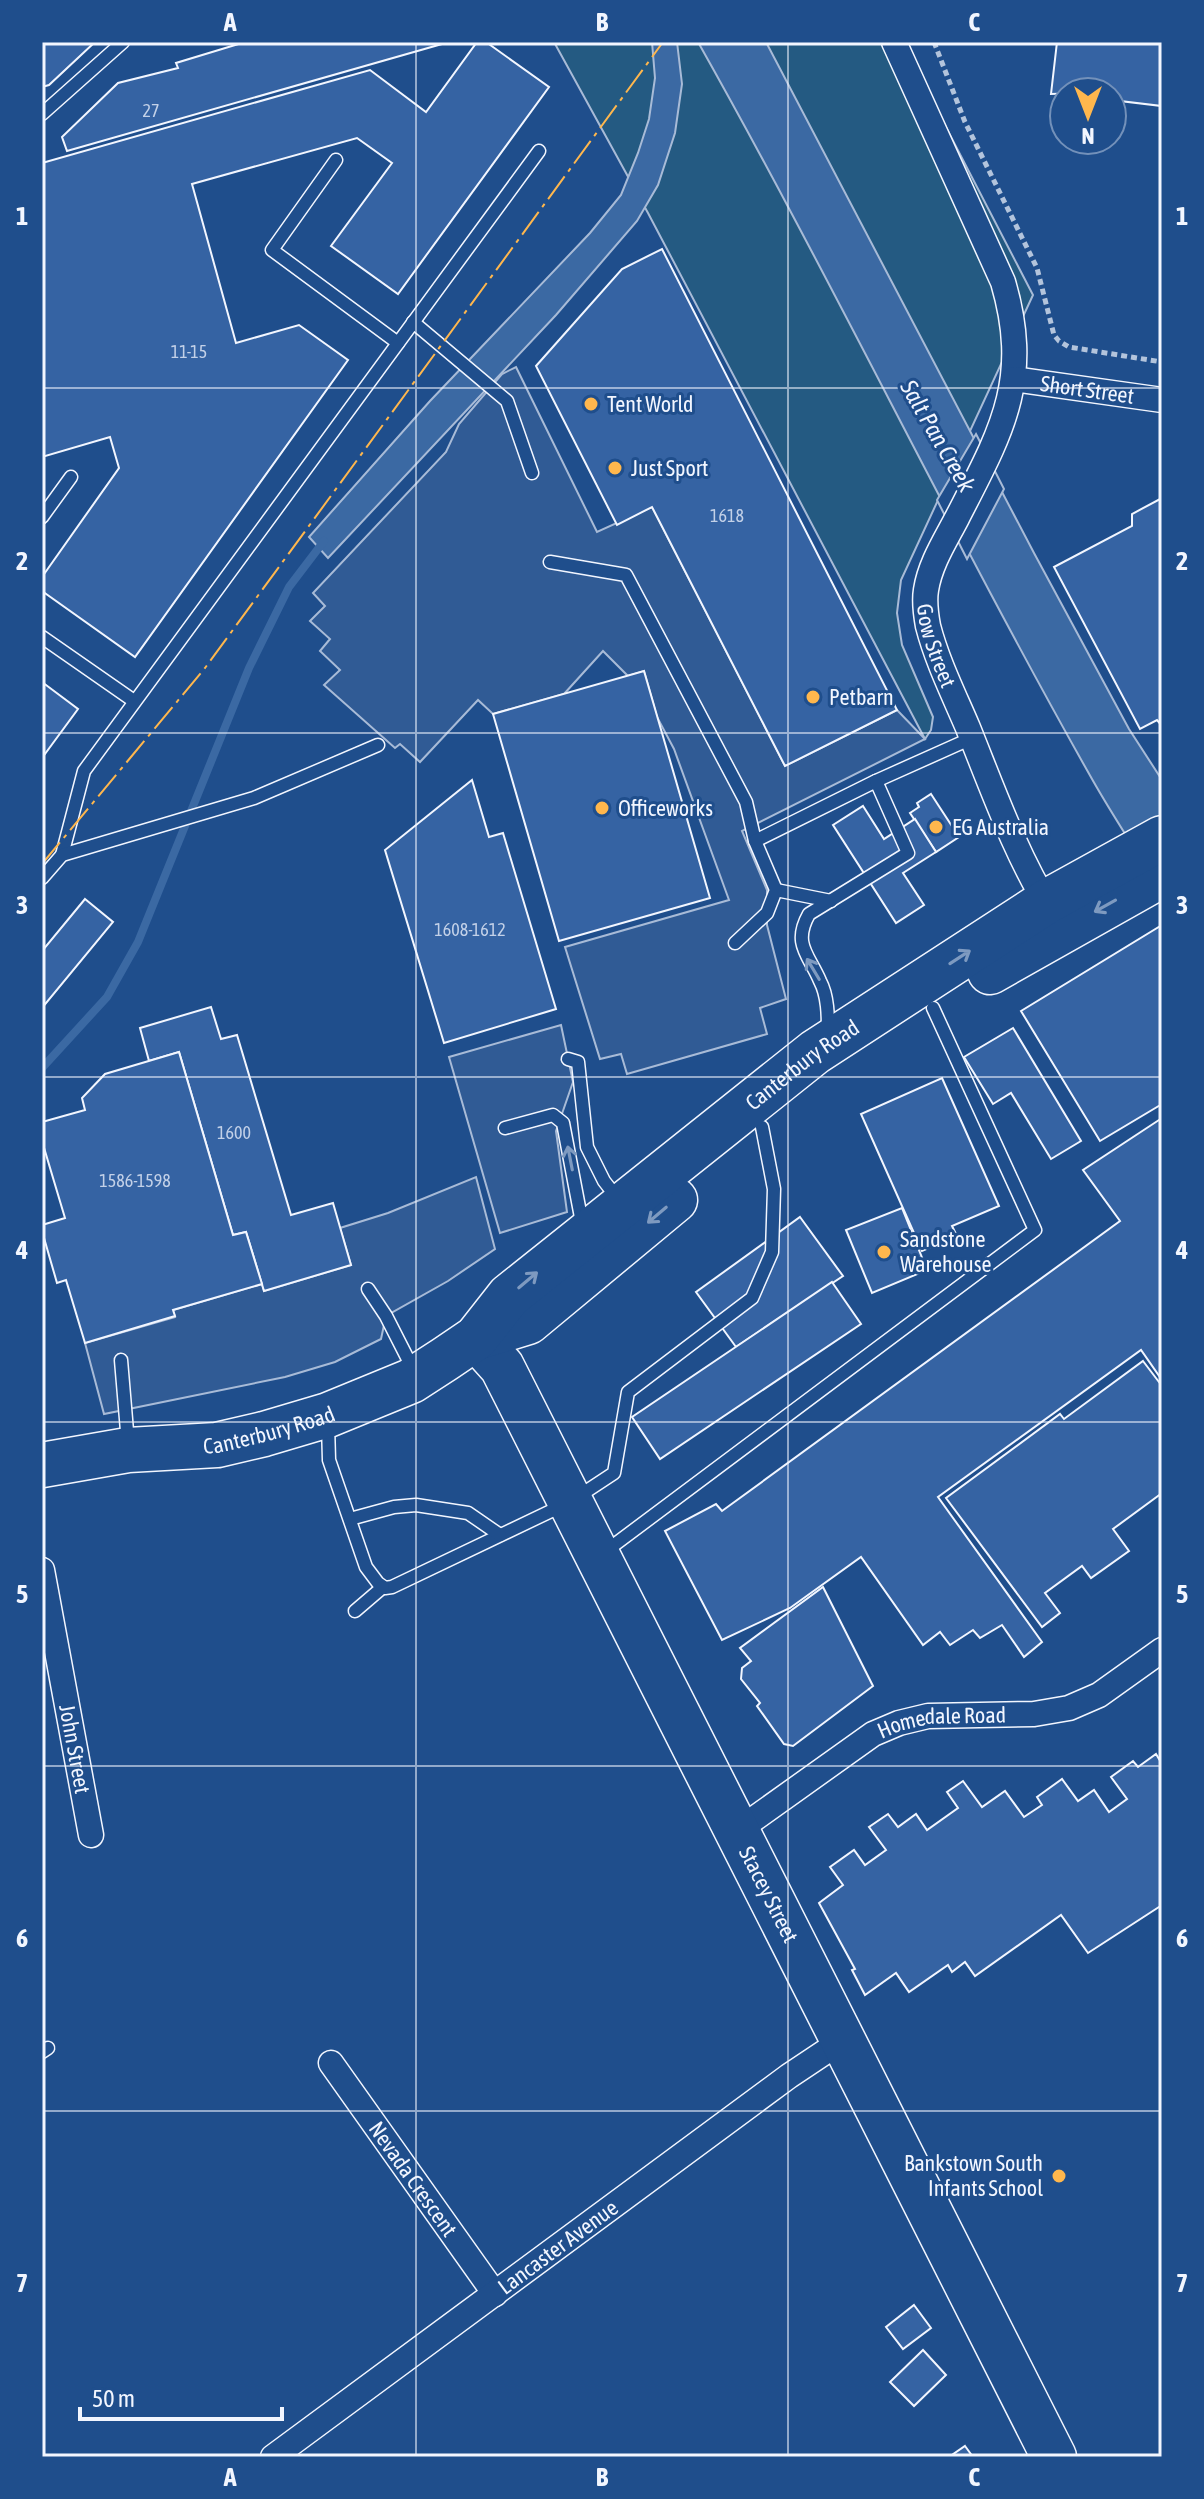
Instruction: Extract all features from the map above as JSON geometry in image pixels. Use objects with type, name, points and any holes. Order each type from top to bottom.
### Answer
[{"type":"highway","name":"Canterbury Road","points":[[476,1338],[509,1296],[827,1044],[1150,863]]},
{"type":"highway","name":"Canterbury Road","points":[[42,1465],[128,1450],[217,1445],[264,1434],[372,1398],[417,1377],[476,1338],[528,1322],[762,1127],[854,1057],[933,1008],[1054,916]]},
{"type":"highway","name":"Stacey Street","points":[[476,1338],[502,1367],[1054,2457]]},
{"type":"street","name":"Gow Street","points":[[894,42],[1003,282],[1014,330],[1014,379],[1007,412],[993,448],[936,558],[925,593],[928,624],[939,658],[1030,874],[1054,916]]},
{"type":"street","name":"Short Street","points":[[1014,379],[1162,400]]},
{"type":"street","name":"John Street","points":[[42,1570],[91,1835]]},
{"type":"street","name":"Homedale Road","points":[[737,1831],[873,1734],[928,1716],[1034,1714],[1069,1708],[1099,1695],[1162,1650]]},
{"type":"street","name":"Lancaster Avenue","points":[[273,2457],[789,2076],[843,2040]]},
{"type":"street","name":"Nevada Crescent","points":[[331,2063],[495,2294]]},
{"type":"lane","points":[[42,114],[123,42]]},
{"type":"lane","points":[[42,878],[62,855],[84,771],[539,151]]},
{"type":"lane","points":[[336,160],[272,250],[398,343]]},
{"type":"lane","points":[[413,322],[507,401],[532,473]]},
{"type":"lane","points":[[42,517],[71,477]]},
{"type":"lane","points":[[550,562],[626,575],[746,802],[755,841],[776,890],[767,913],[735,943]]},
{"type":"lane","points":[[42,637],[134,701]]},
{"type":"lane","points":[[755,841],[972,738]]},
{"type":"lane","points":[[62,855],[254,798],[378,745]]},
{"type":"lane","points":[[827,1044],[828,1016],[822,983],[807,958],[801,939],[803,924],[809,914],[908,853],[876,781]]},
{"type":"lane","points":[[776,890],[831,901]]},
{"type":"lane","points":[[598,1557],[1035,1230],[933,1008]]},
{"type":"lane","points":[[568,1059],[578,1062],[587,1147],[604,1181],[622,1204]]},
{"type":"lane","points":[[505,1128],[553,1115],[563,1123],[584,1235]]},
{"type":"lane","points":[[355,1611],[383,1587],[392,1587],[570,1502],[614,1473],[628,1392],[752,1298],[772,1252],[774,1189],[762,1127]]},
{"type":"lane","points":[[368,1289],[386,1316],[417,1377]]},
{"type":"lane","points":[[121,1360],[128,1450]]},
{"type":"lane","points":[[328,1415],[329,1460],[366,1567],[383,1587]]},
{"type":"lane","points":[[350,1519],[394,1507],[416,1505],[468,1513],[500,1535]]},
{"type":"path","points":[[934,42],[965,122],[1037,268],[1054,335],[1069,347],[1162,362]]},
{"type":"shaded area","points":[[554,42],[907,42],[936,108],[1033,295],[901,580],[897,613],[902,645],[933,717],[931,730],[925,739],[648,213]]},
{"type":"shaded area","points":[[516,367],[597,532],[652,507],[785,766],[897,710],[925,739],[742,831],[767,890],[767,925],[786,999],[760,1008],[767,1034],[627,1074],[621,1054],[600,1059],[565,947],[729,900],[674,749],[657,717],[644,671],[628,676],[603,651],[564,694],[493,714],[478,700],[420,762],[400,744],[395,748],[324,685],[340,670],[320,651],[330,639],[310,621],[325,606],[313,593],[446,452],[459,424],[502,374]]},
{"type":"shaded area","points":[[561,1025],[573,1082],[556,1131],[567,1212],[500,1233],[449,1057]]},
{"type":"shaded area","points":[[476,1177],[495,1249],[448,1281],[386,1316],[381,1339],[335,1362],[285,1377],[104,1414],[85,1343],[175,1317],[173,1310],[262,1284],[264,1291],[351,1265],[340,1228],[388,1213]]},
{"type":"water","points":[[652,42],[677,42],[682,84],[675,133],[658,185],[637,221],[556,315],[328,558],[309,537],[430,401],[590,233],[621,195],[649,119],[655,78]]},
{"type":"water","name":"Salt Pan Creek","points":[[698,42],[766,42],[1034,553],[1129,729],[1162,780],[1162,893],[1100,794],[1041,688]]},
{"type":"pier","points":[[976,434],[1004,489],[967,559],[937,500]]},
{"type":"building","points":[[42,42],[95,42],[49,85],[42,87]]},
{"type":"building","points":[[245,42],[449,42],[67,151],[62,137],[118,83],[178,68],[176,63]]},
{"type":"building","points":[[477,42],[486,42],[549,87],[398,294],[331,246],[392,163],[357,138],[192,184],[236,343],[299,325],[348,360],[135,657],[42,591],[42,577],[119,468],[110,437],[42,457],[42,163],[370,70],[426,112]]},
{"type":"building","points":[[1057,42],[1162,42],[1162,106],[1128,102],[1128,76],[1053,76]]},
{"type":"building","points":[[662,249],[897,710],[785,766],[652,507],[617,525],[536,366],[622,269]]},
{"type":"building","points":[[1162,498],[1162,726],[1157,720],[1140,729],[1054,567],[1132,526],[1132,514]]},
{"type":"building","name":"Officeworks","points":[[644,671],[710,898],[559,941],[493,714]]},
{"type":"building","points":[[42,682],[78,709],[42,758]]},
{"type":"building","points":[[472,780],[489,837],[503,833],[556,1009],[444,1043],[385,850]]},
{"type":"building","name":"EG Australia","points":[[931,794],[959,837],[936,852],[910,813],[919,807],[917,803]]},
{"type":"building","points":[[863,806],[884,839],[915,819],[936,852],[903,873],[924,905],[896,923],[833,825]]},
{"type":"building","points":[[85,899],[113,922],[42,1008],[42,951]]},
{"type":"building","points":[[1162,925],[1162,1104],[1100,1141],[1021,1011]]},
{"type":"building","points":[[211,1007],[221,1039],[237,1035],[291,1215],[333,1203],[351,1265],[264,1291],[246,1232],[233,1235],[179,1052],[149,1061],[140,1028]]},
{"type":"building","points":[[1013,1028],[1081,1141],[1051,1159],[1011,1093],[993,1104],[964,1057]]},
{"type":"building","points":[[179,1052],[233,1235],[246,1232],[262,1284],[173,1310],[175,1316],[85,1343],[66,1280],[57,1283],[42,1231],[42,1225],[65,1218],[42,1141],[42,1122],[85,1110],[82,1098],[105,1074]]},
{"type":"building","points":[[942,1078],[999,1206],[952,1226],[957,1236],[922,1251],[861,1114]]},
{"type":"building","points":[[1162,1118],[1162,1380],[1141,1350],[938,1497],[1042,1642],[1024,1657],[1002,1625],[980,1638],[973,1630],[950,1645],[940,1632],[923,1645],[861,1557],[790,1608],[722,1640],[665,1531],[716,1504],[722,1511],[1120,1221],[1083,1170]]},
{"type":"building","points":[[902,1208],[927,1270],[872,1293],[846,1230]]},
{"type":"building","points":[[800,1217],[843,1276],[736,1347],[696,1292]]},
{"type":"building","points":[[832,1282],[861,1324],[660,1459],[632,1417]]},
{"type":"building","points":[[1143,1361],[1162,1386],[1162,1493],[1113,1529],[1129,1551],[1091,1578],[1082,1566],[1045,1593],[1060,1613],[1042,1627],[946,1498],[1060,1414],[1064,1419]]},
{"type":"building","points":[[823,1587],[873,1686],[793,1746],[784,1744],[757,1706],[760,1703],[741,1679],[742,1668],[751,1661],[740,1648]]},
{"type":"building","points":[[1156,1754],[1162,1764],[1162,1905],[1088,1953],[1061,1915],[975,1976],[965,1962],[952,1972],[948,1965],[909,1992],[896,1973],[865,1995],[852,1970],[855,1969],[819,1903],[843,1885],[830,1867],[854,1850],[865,1865],[886,1850],[869,1827],[888,1814],[898,1827],[916,1814],[927,1830],[958,1808],[947,1792],[963,1781],[982,1807],[1005,1791],[1024,1817],[1042,1805],[1037,1797],[1062,1779],[1078,1801],[1094,1790],[1109,1812],[1127,1799],[1111,1777],[1133,1761],[1138,1767]]},
{"type":"building","points":[[914,2305],[931,2328],[903,2349],[886,2327]]},
{"type":"building","points":[[923,2350],[946,2375],[914,2406],[890,2382]]},
{"type":"building","points":[[965,2446],[973,2457],[949,2457]]},
{"type":"waterway","points":[[42,1068],[107,997],[138,942],[249,668],[289,587],[324,541]]},
{"type":"power","points":[[42,864],[205,668],[663,42]]},
{"type":"place","name":"Tent World","points":[[591,404]]},
{"type":"place","name":"Just Sport","points":[[615,468]]},
{"type":"place","name":"Petbarn","points":[[813,697]]},
{"type":"place","name":"Officeworks","points":[[602,808]]},
{"type":"place","name":"EG Australia","points":[[936,827]]},
{"type":"place","name":"Sandstone Warehouse","points":[[884,1252]]},
{"type":"place","name":"Bankstown South Infants School","points":[[1059,2176]]}]
